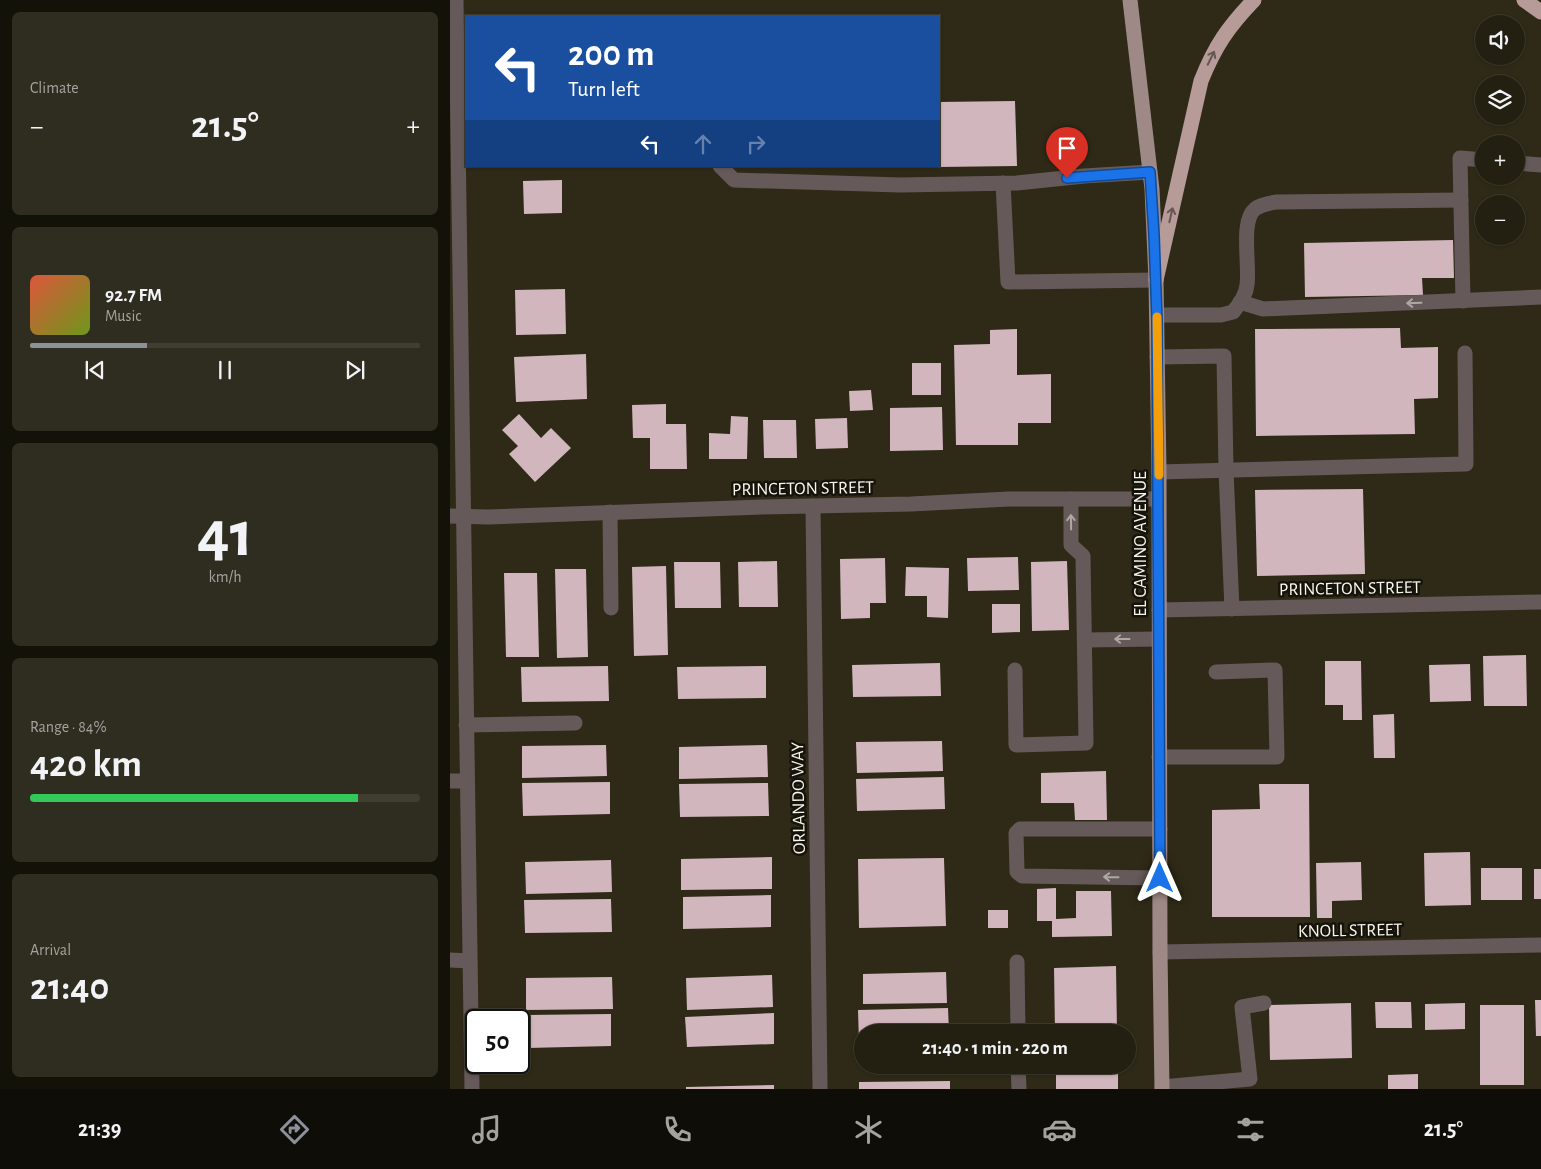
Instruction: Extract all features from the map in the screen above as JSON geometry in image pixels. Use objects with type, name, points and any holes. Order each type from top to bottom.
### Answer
[{"type":"highway","points":[[1156,280],[1201,81],[1211,56],[1232,24],[1254,0]]},
{"type":"highway","points":[[1524,0],[1541,12]]},
{"type":"main road","name":"EL CAMINO AVENUE","points":[[1130,0],[1150,172],[1156,280],[1159,472],[1162,1088]]},
{"type":"street","points":[[456,0],[458,95],[456,516],[466,725],[472,1089]]},
{"type":"street","points":[[1463,301],[1460,158],[1475,159]]},
{"type":"street","points":[[1525,164],[1541,165]]},
{"type":"street","points":[[721,167],[734,180],[900,185],[1003,183],[1150,172]]},
{"type":"street","points":[[1003,183],[1008,282],[1156,280]]},
{"type":"street","points":[[1157,315],[1221,315],[1233,312],[1247,286],[1247,220],[1254,209],[1264,204],[1277,202],[1461,200]]},
{"type":"street","points":[[1240,302],[1263,309],[1541,297]]},
{"type":"street","points":[[1159,472],[1466,464],[1464,353]]},
{"type":"street","points":[[1157,357],[1224,356],[1226,470],[1232,609]]},
{"type":"street","name":"PRINCETON STREET","points":[[456,516],[488,517],[911,504],[1009,499],[1158,500]]},
{"type":"street","points":[[1015,670],[1016,745],[1086,743],[1083,556],[1071,546],[1071,499]]},
{"type":"street","name":"ORLANDO WAY","points":[[812,506],[820,1089]]},
{"type":"street","points":[[610,512],[611,608]]},
{"type":"street","name":"PRINCETON STREET","points":[[1159,610],[1541,602]]},
{"type":"street","points":[[1085,640],[1159,639]]},
{"type":"street","points":[[1159,757],[1277,757],[1275,670],[1216,672]]},
{"type":"street","points":[[466,725],[575,723]]},
{"type":"street","points":[[450,781],[467,781]]},
{"type":"street","points":[[1160,829],[1020,829],[1016,834],[1017,872],[1022,876],[1160,878]]},
{"type":"street","name":"KNOLL STREET","points":[[1160,952],[1541,945]]},
{"type":"street","points":[[450,960],[470,961]]},
{"type":"street","points":[[1017,962],[1018,1024]]},
{"type":"street","points":[[1162,1088],[1250,1080],[1242,1006],[1264,1003]]},
{"type":"street","points":[[1018,1074],[1019,1089]]},
{"type":"building","points":[[1015,101],[1017,166],[940,167],[940,102]]},
{"type":"building","points":[[562,180],[562,213],[524,214],[523,181]]},
{"type":"building","points":[[1453,240],[1454,278],[1422,278],[1423,295],[1305,297],[1304,243]]},
{"type":"building","points":[[565,289],[566,334],[516,335],[515,290]]},
{"type":"building","points":[[1400,328],[1401,348],[1438,347],[1438,398],[1414,399],[1415,434],[1256,436],[1255,329]]},
{"type":"building","points":[[1017,329],[1017,375],[1051,374],[1051,423],[1018,423],[1018,445],[956,445],[954,345],[990,344],[990,330]]},
{"type":"building","points":[[586,354],[587,399],[516,402],[514,357]]},
{"type":"building","points":[[912,363],[941,363],[941,395],[912,395]]},
{"type":"building","points":[[871,390],[873,410],[850,411],[849,391]]},
{"type":"building","points":[[666,404],[666,424],[686,424],[687,469],[650,469],[650,438],[633,438],[632,405]]},
{"type":"building","points":[[942,407],[943,450],[890,451],[890,408]]},
{"type":"building","points":[[519,414],[541,438],[551,428],[571,448],[535,482],[509,454],[518,446],[502,430]]},
{"type":"building","points":[[731,416],[748,417],[747,459],[709,459],[709,433],[730,434]]},
{"type":"building","points":[[847,418],[848,448],[816,449],[815,419]]},
{"type":"building","points":[[763,420],[796,420],[797,458],[764,458]]},
{"type":"building","points":[[1363,489],[1365,574],[1257,576],[1255,490]]},
{"type":"building","points":[[1018,557],[1019,590],[968,591],[967,558]]},
{"type":"building","points":[[885,558],[886,603],[870,603],[870,618],[841,619],[840,559]]},
{"type":"building","points":[[777,561],[778,607],[739,607],[738,562]]},
{"type":"building","points":[[1067,561],[1069,630],[1032,631],[1031,562]]},
{"type":"building","points":[[674,562],[720,562],[721,608],[675,608]]},
{"type":"building","points":[[666,566],[668,655],[634,656],[632,567]]},
{"type":"building","points":[[906,567],[949,568],[948,618],[927,617],[927,596],[905,596]]},
{"type":"building","points":[[555,569],[586,569],[588,657],[557,658]]},
{"type":"building","points":[[504,573],[537,573],[539,657],[506,657]]},
{"type":"building","points":[[992,604],[1020,604],[1020,632],[992,633]]},
{"type":"building","points":[[1526,655],[1527,706],[1484,706],[1483,656]]},
{"type":"building","points":[[1325,661],[1361,661],[1362,720],[1343,720],[1343,705],[1325,705]]},
{"type":"building","points":[[940,663],[941,696],[853,697],[852,665]]},
{"type":"building","points":[[1470,664],[1471,701],[1430,702],[1429,665]]},
{"type":"building","points":[[608,666],[609,701],[522,702],[521,667]]},
{"type":"building","points":[[766,666],[766,698],[678,699],[677,667]]},
{"type":"building","points":[[1394,714],[1395,758],[1374,758],[1373,715]]},
{"type":"building","points":[[942,741],[943,771],[857,773],[856,742]]},
{"type":"building","points":[[606,745],[607,776],[522,778],[522,746]]},
{"type":"building","points":[[767,745],[768,777],[679,779],[679,747]]},
{"type":"building","points":[[1106,771],[1107,820],[1075,820],[1074,803],[1041,803],[1041,773]]},
{"type":"building","points":[[944,777],[945,809],[857,811],[856,779]]},
{"type":"building","points":[[610,782],[610,814],[523,816],[522,783]]},
{"type":"building","points":[[768,783],[769,816],[680,817],[679,784]]},
{"type":"building","points":[[1259,784],[1309,784],[1310,917],[1212,917],[1212,810],[1260,809]]},
{"type":"building","points":[[1470,852],[1471,905],[1425,906],[1424,853]]},
{"type":"building","points":[[772,857],[772,889],[681,890],[681,859]]},
{"type":"building","points":[[944,858],[946,926],[859,928],[858,859]]},
{"type":"building","points":[[611,860],[612,892],[526,894],[525,862]]},
{"type":"building","points":[[1361,862],[1362,900],[1332,901],[1332,918],[1317,918],[1316,863]]},
{"type":"building","points":[[1481,868],[1522,868],[1522,900],[1481,900]]},
{"type":"building","points":[[1534,869],[1541,869],[1541,899],[1534,899]]},
{"type":"building","points":[[1056,888],[1056,919],[1076,918],[1076,891],[1111,891],[1112,936],[1052,937],[1052,921],[1037,921],[1037,889]]},
{"type":"building","points":[[771,895],[771,927],[683,929],[683,897]]},
{"type":"building","points":[[611,899],[612,932],[525,933],[524,900]]},
{"type":"building","points":[[988,910],[1008,910],[1008,928],[988,928]]},
{"type":"building","points":[[1116,966],[1117,1024],[1055,1024],[1054,968]]},
{"type":"building","points":[[946,972],[947,1003],[863,1004],[863,974]]},
{"type":"building","points":[[772,975],[773,1007],[687,1010],[686,978]]},
{"type":"building","points":[[612,977],[613,1009],[526,1009],[526,978]]},
{"type":"building","points":[[1535,1000],[1541,1000],[1541,1036],[1536,1036]]},
{"type":"building","points":[[1375,1002],[1411,1002],[1412,1028],[1376,1028]]},
{"type":"building","points":[[1351,1003],[1352,1058],[1270,1060],[1269,1005]]},
{"type":"building","points":[[1465,1003],[1465,1029],[1425,1030],[1425,1004]]},
{"type":"building","points":[[1480,1005],[1524,1005],[1524,1085],[1480,1085]]},
{"type":"building","points":[[948,1008],[949,1024],[858,1024],[858,1010]]},
{"type":"building","points":[[774,1013],[774,1044],[687,1047],[685,1017]]},
{"type":"building","points":[[611,1014],[611,1046],[530,1048],[530,1015]]},
{"type":"building","points":[[1056,1074],[1118,1074],[1118,1089],[1056,1089]]},
{"type":"building","points":[[1418,1074],[1418,1089],[1388,1089],[1388,1075]]},
{"type":"building","points":[[950,1081],[950,1089],[859,1089],[859,1082]]},
{"type":"building","points":[[774,1085],[774,1089],[686,1089],[686,1087]]},
{"type":"slow traffic","points":[[1157,317],[1159,475]]},
{"type":"route","points":[[1067,178],[1150,172],[1157,320],[1160,878]]}]
